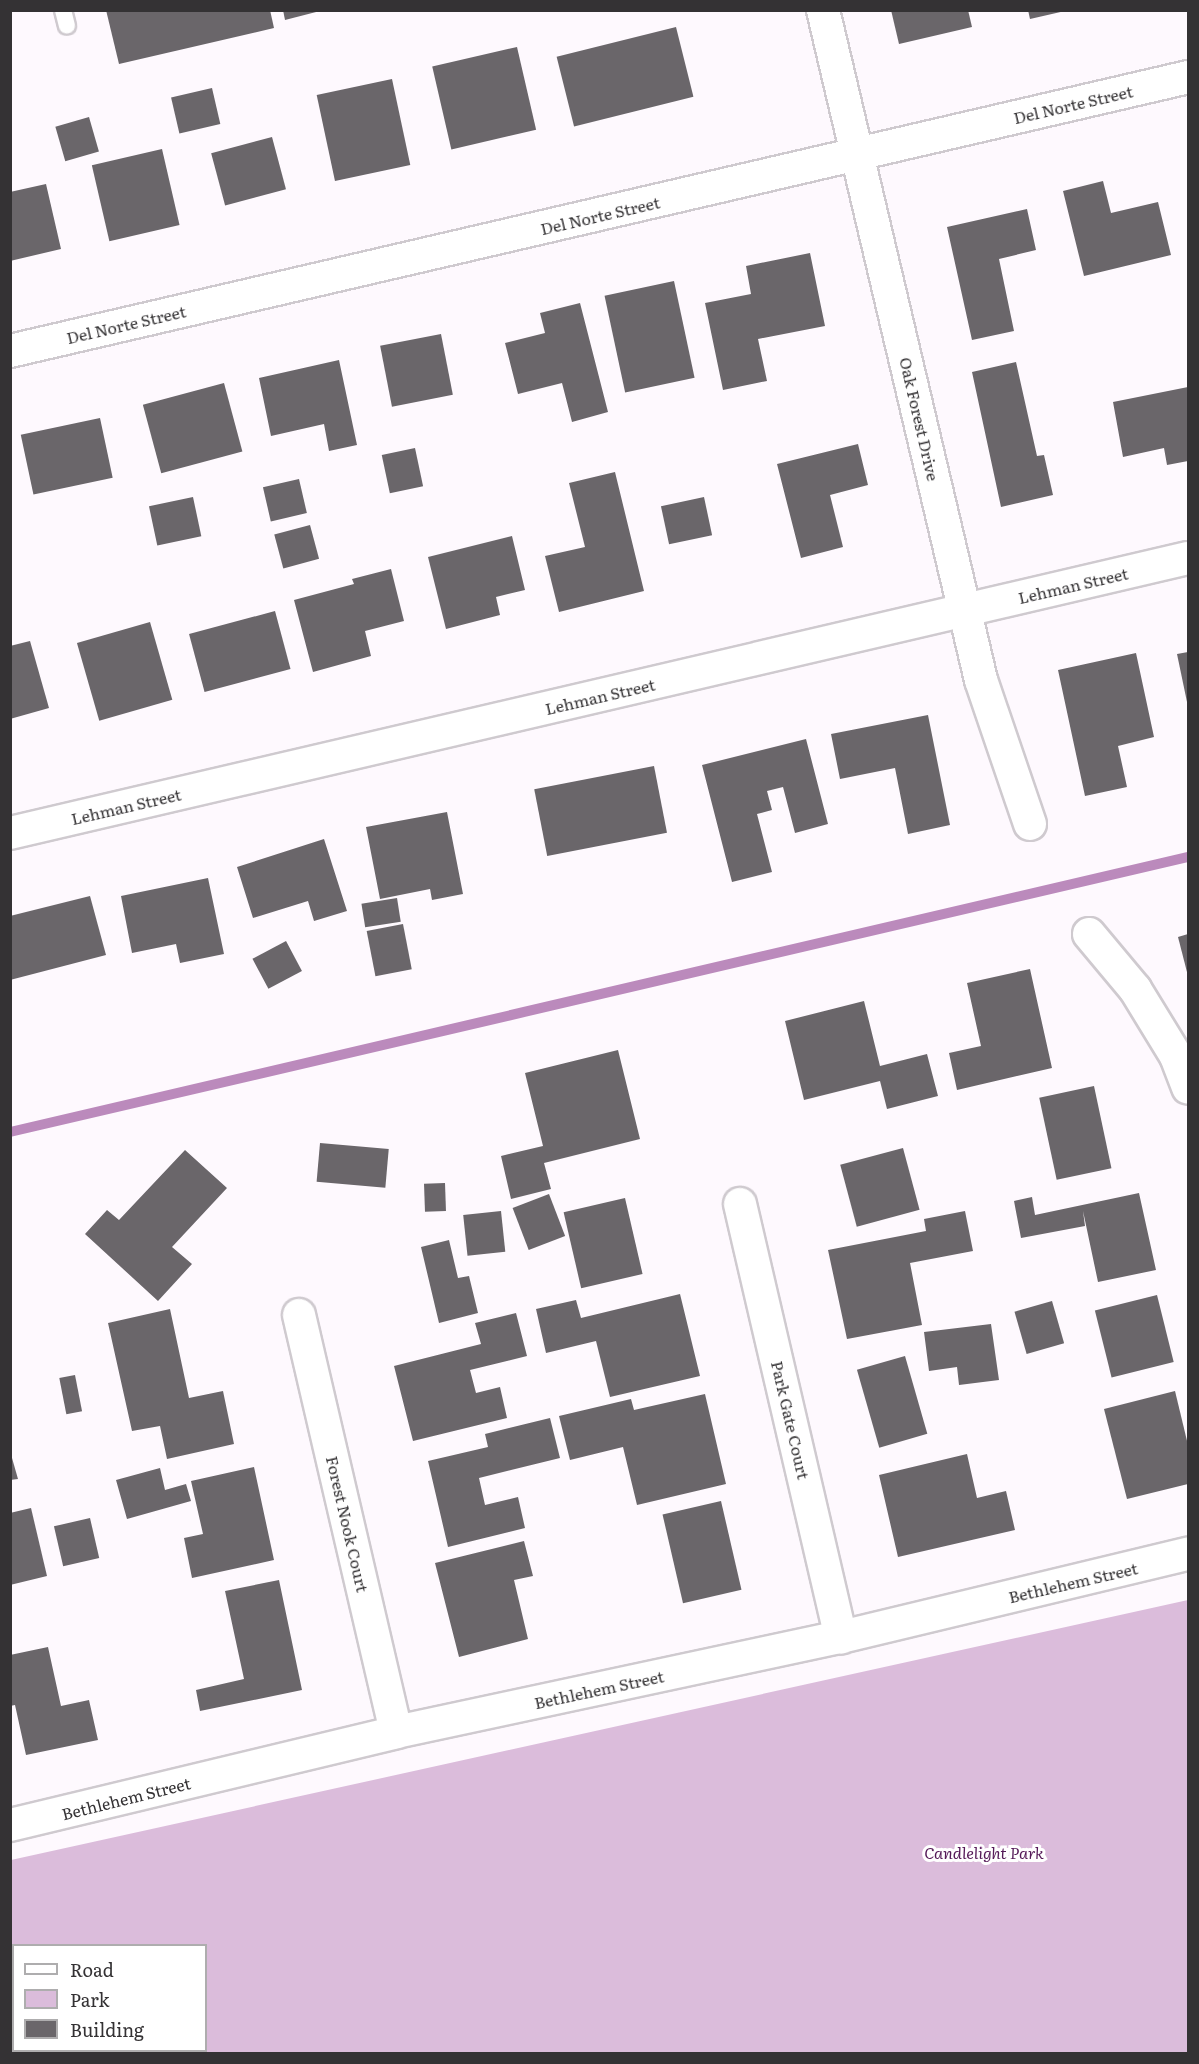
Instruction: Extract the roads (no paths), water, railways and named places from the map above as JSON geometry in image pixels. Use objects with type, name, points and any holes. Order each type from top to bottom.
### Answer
[{"type":"street","name":"Oak Forest Drive","points":[[824,10],[981,680],[1030,824]]},
{"type":"street","name":"Del Norte Street","points":[[10,351],[1188,77]]},
{"type":"street","name":"Lehman Street","points":[[10,833],[1188,558]]},
{"type":"street","points":[[1089,934],[1135,989],[1176,1056],[1188,1088]]},
{"type":"street","name":"Park Gate Court","points":[[740,1204],[841,1637]]},
{"type":"street","name":"Forest Nook Court","points":[[299,1315],[396,1732]]},
{"type":"street","name":"Bethlehem Street","points":[[10,1825],[396,1732],[841,1637],[1188,1554]]},
{"type":"waterway","points":[[10,1132],[1188,857]]},
{"type":"park label","name":"Candlelight Park","points":[[984,1852]]}]
